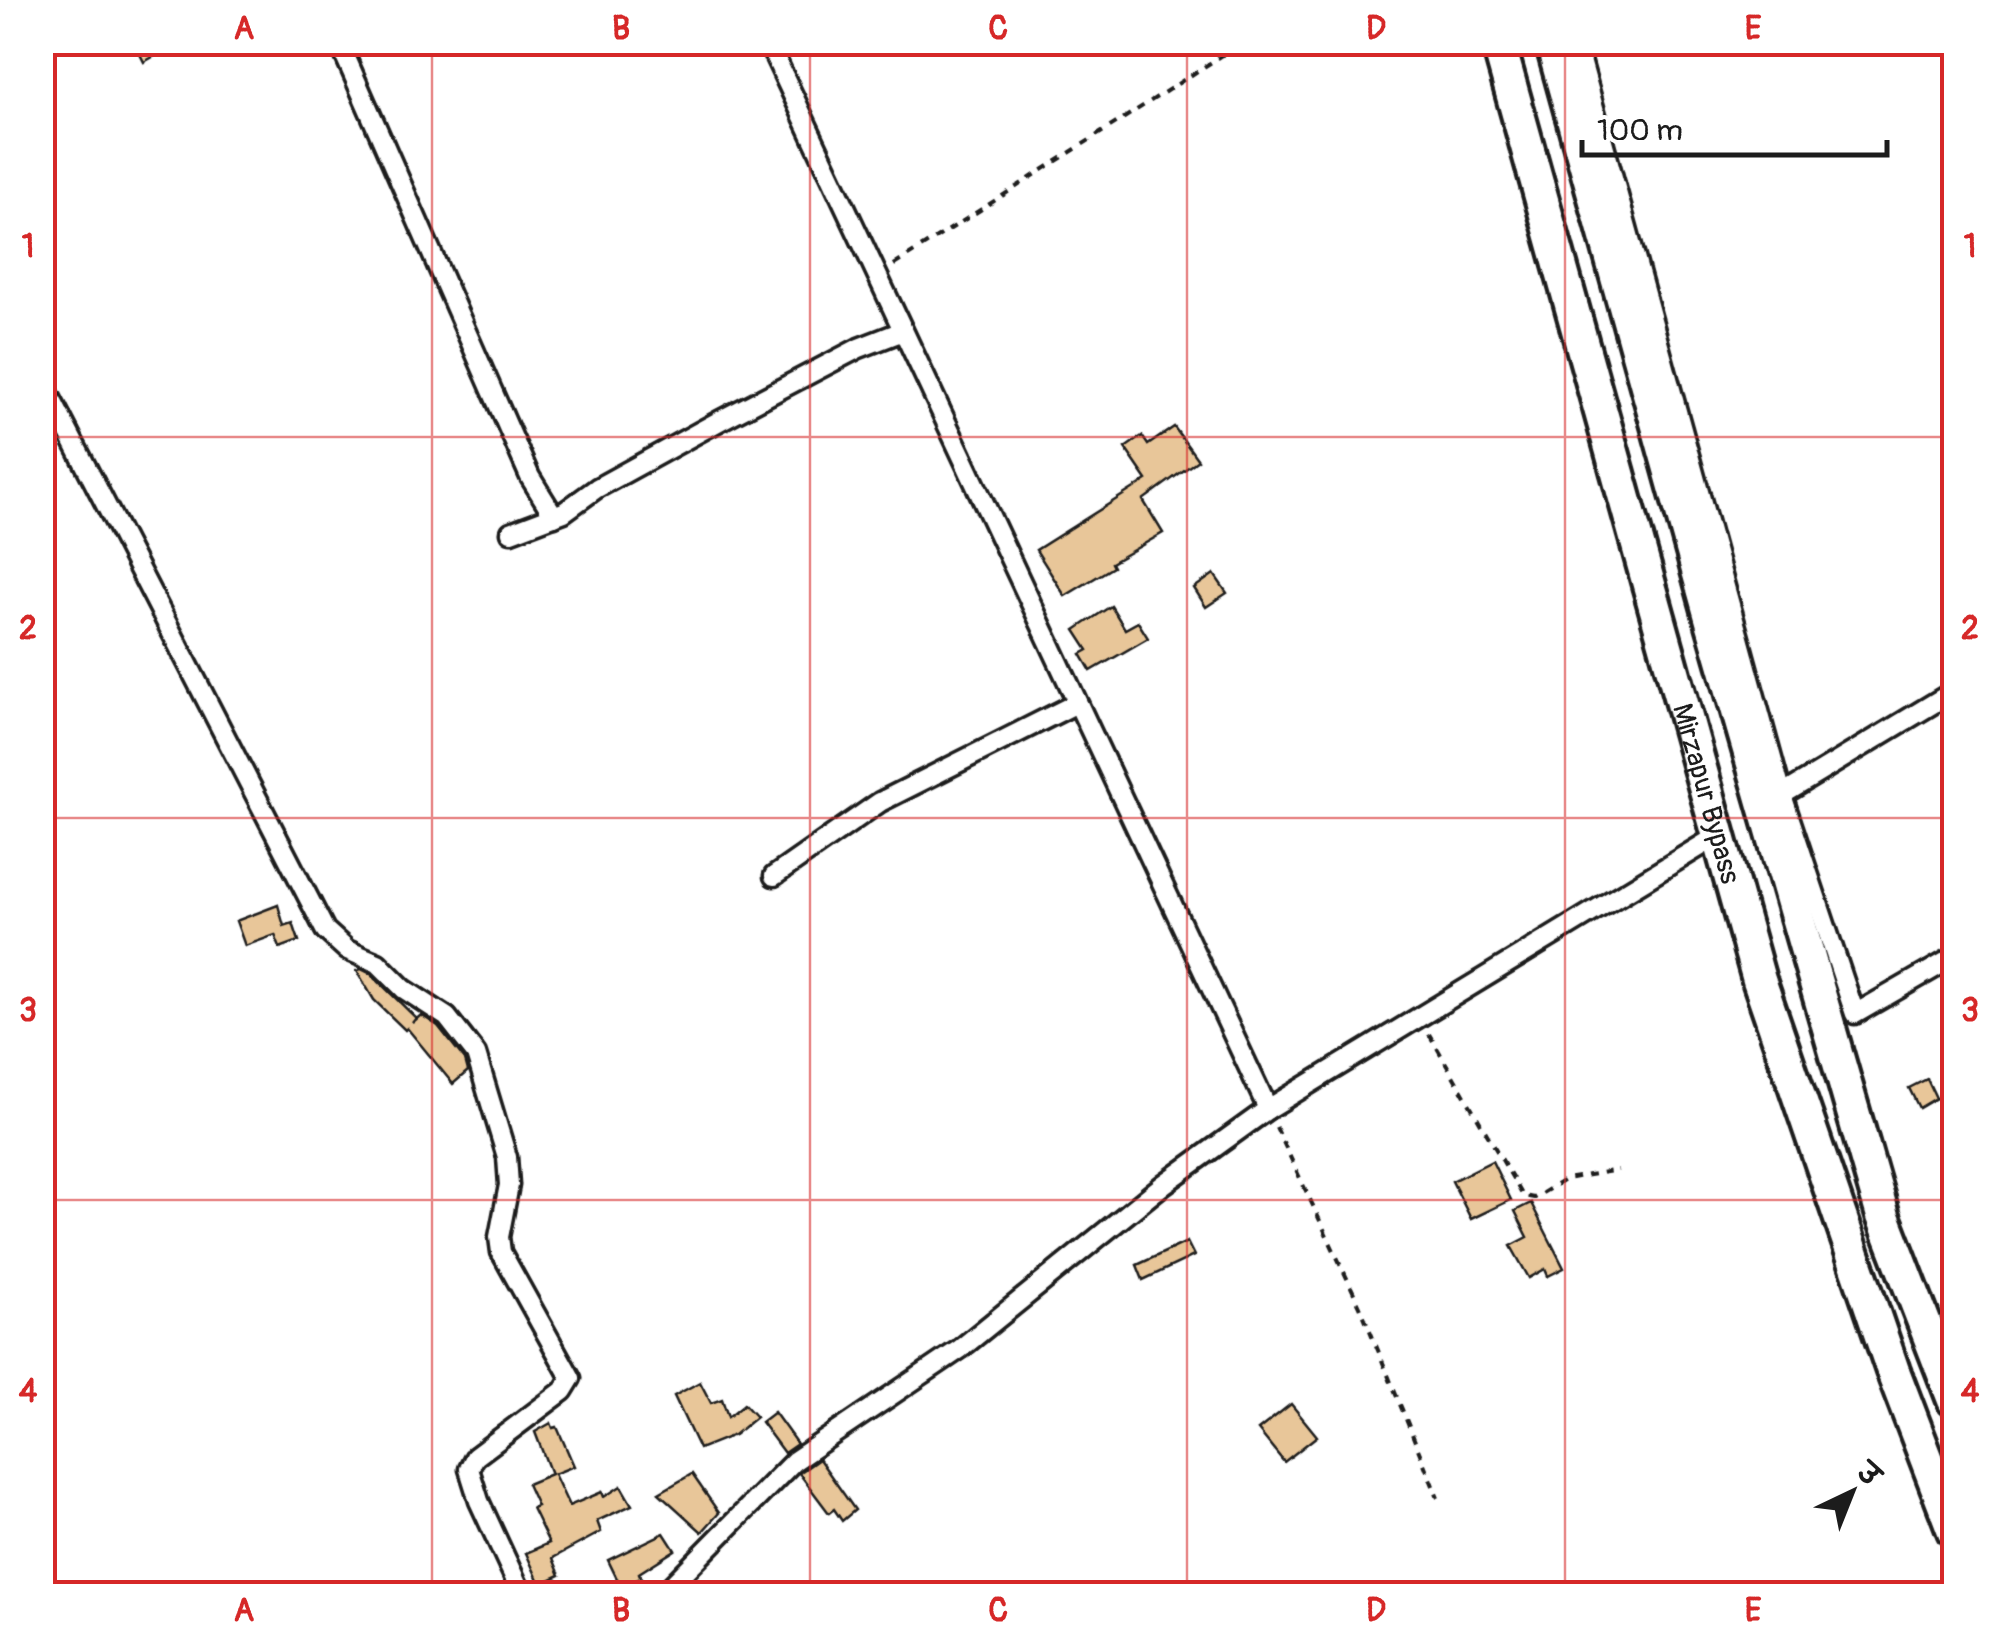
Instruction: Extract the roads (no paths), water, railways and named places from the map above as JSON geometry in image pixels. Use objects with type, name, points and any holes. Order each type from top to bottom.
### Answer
[{"type":"highway","name":"Mirzapur Bypass","points":[[1498,42],[1766,999],[1892,1372],[1954,1530]]},
{"type":"highway","points":[[1552,42],[1884,1216],[1954,1400]]},
{"type":"street","points":[[339,42],[530,477],[554,516]]},
{"type":"street","points":[[768,42],[1268,1109]]},
{"type":"street","points":[[1576,42],[1782,795],[1855,1014],[1954,957]]},
{"type":"street","points":[[511,532],[554,516],[596,488],[722,420],[859,348],[903,331]]},
{"type":"street","points":[[42,381],[325,930],[347,950],[378,964],[404,989],[447,1017],[476,1054],[504,1140],[509,1172],[508,1198],[498,1236],[502,1252],[571,1378],[563,1391],[475,1457],[469,1469],[478,1501],[522,1594]]},
{"type":"street","points":[[1782,795],[1954,691]]},
{"type":"street","points":[[774,876],[880,802],[1077,703]]},
{"type":"street","points":[[663,1594],[794,1461],[960,1349],[1164,1184],[1268,1109],[1718,835]]}]
